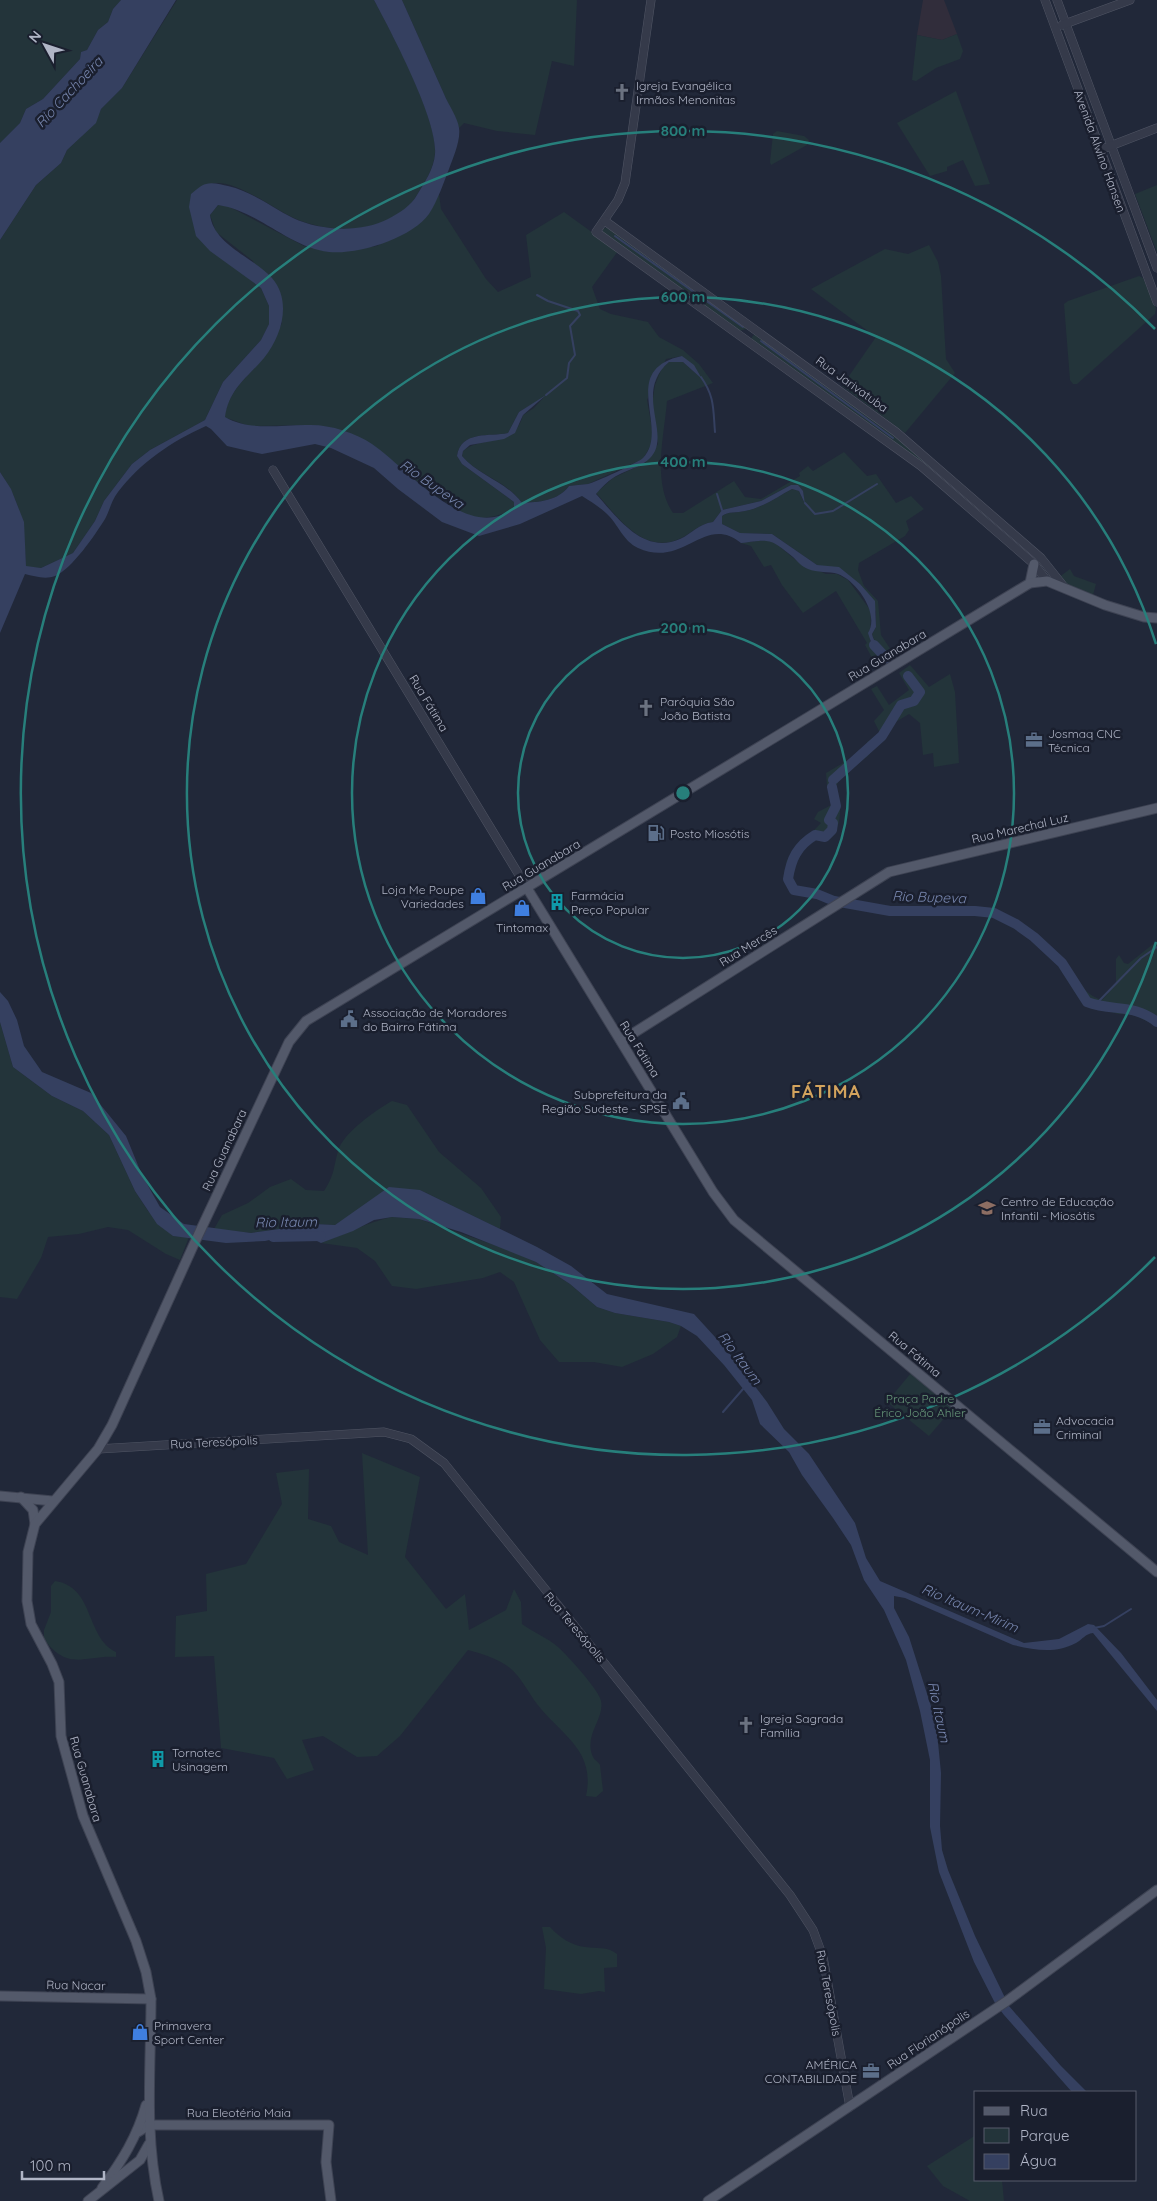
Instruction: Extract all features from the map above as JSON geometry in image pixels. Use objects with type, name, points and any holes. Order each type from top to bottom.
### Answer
[{"type":"main road","points":[[1030,584],[1034,564]]},
{"type":"main road","name":"Rua Jarivatuba","points":[[1047,581],[1113,607],[1157,618]]},
{"type":"main road","name":"Rua Guanabara","points":[[88,2201],[102,2188],[140,2160],[150,2139],[148,2095],[151,1999],[136,1941],[83,1816],[62,1743],[59,1682],[29,1618],[27,1601],[28,1552],[35,1524],[53,1500],[98,1449],[112,1425],[284,1050],[300,1027],[1030,584],[1047,581]]},
{"type":"main road","name":"Rua Marechal Luz","points":[[889,872],[1157,808]]},
{"type":"main road","name":"Rua Mercês","points":[[621,1041],[889,872]]},
{"type":"main road","name":"Rua Fátima","points":[[527,888],[716,1197],[734,1220],[1157,1572]]},
{"type":"main road","points":[[0,1496],[21,1496],[53,1500]]},
{"type":"main road","points":[[21,1496],[33,1510],[35,1524]]},
{"type":"main road","name":"Rua Florianópolis","points":[[708,2201],[1007,2001],[1157,1890]]},
{"type":"main road","name":"Rua Nacar","points":[[0,1996],[151,1999]]},
{"type":"main road","name":"Rua Guanabara","points":[[102,2188],[121,2163],[138,2132],[148,2095]]},
{"type":"main road","points":[[138,2132],[149,2125]]},
{"type":"main road","name":"Rua Eleotério Maia","points":[[149,2125],[328,2125],[326,2162],[331,2201]]},
{"type":"main road","points":[[138,2132],[146,2132],[150,2139],[151,2168],[159,2201]]},
{"type":"main road","points":[[128,2152],[133,2159],[140,2160],[151,2168]]},
{"type":"main road","points":[[121,2163],[140,2160]]},
{"type":"street","points":[[605,221],[622,191],[627,174],[651,0]]},
{"type":"street","name":"Avenida Alwino Hansen","points":[[1045,0],[1157,302]]},
{"type":"street","name":"Avenida Alwino Hansen","points":[[1058,0],[1157,268]]},
{"type":"street","points":[[1055,28],[1130,0]]},
{"type":"street","points":[[1100,150],[1157,128]]},
{"type":"street","name":"Rua Jarivatuba","points":[[1047,581],[1034,564],[921,466],[596,232],[605,221],[896,432],[1041,558],[1066,590]]},
{"type":"street","name":"Rua Fátima","points":[[273,470],[527,888]]},
{"type":"street","name":"Rua Teresópolis","points":[[98,1449],[384,1432],[412,1439],[444,1463],[790,1896],[808,1922],[817,1939],[825,1965],[850,2107]]},
{"type":"shaded area","points":[[923,0],[944,0],[957,34],[942,40],[917,35]]},
{"type":"green space","points":[[0,0],[121,0],[113,9],[108,22],[98,30],[87,50],[81,52],[80,59],[43,99],[26,109],[20,123],[0,143]]},
{"type":"green space","points":[[177,0],[374,0],[422,98],[434,138],[435,153],[433,164],[429,175],[407,208],[393,218],[361,228],[343,229],[309,224],[286,214],[256,196],[234,186],[224,184],[215,183],[205,186],[191,194],[242,273],[261,288],[269,306],[269,324],[261,340],[223,382],[205,420],[150,450],[132,464],[104,501],[95,521],[73,553],[41,568],[26,567],[23,528],[18,506],[0,472],[0,240],[36,185],[61,163],[67,150],[95,123],[101,109],[122,88]]},
{"type":"green space","points":[[402,0],[577,0],[574,66],[552,61],[535,135],[497,131],[464,123],[459,128]]},
{"type":"green space","points":[[957,34],[963,51],[960,59],[936,68],[916,81],[912,80],[917,35],[942,40]]},
{"type":"green space","points":[[956,91],[990,184],[975,186],[963,160],[947,167],[947,171],[930,176],[897,123]]},
{"type":"green space","points":[[777,131],[804,136],[809,140],[807,145],[771,165],[773,134]]},
{"type":"green space","points":[[1157,185],[1157,252],[1135,194]]},
{"type":"green space","points":[[439,194],[441,209],[486,279],[498,292],[531,277],[526,235],[564,212],[618,251],[592,287],[600,309],[611,314],[648,322],[659,337],[683,350],[699,364],[713,383],[667,401],[661,473],[667,501],[673,513],[683,513],[734,481],[745,497],[761,499],[800,476],[799,473],[808,466],[813,471],[844,452],[867,476],[876,474],[896,503],[911,496],[924,509],[906,521],[909,530],[905,536],[859,563],[858,570],[864,586],[878,601],[881,635],[895,656],[877,667],[865,645],[867,643],[836,591],[803,613],[782,585],[771,565],[764,567],[751,546],[741,543],[765,540],[774,542],[797,561],[826,574],[837,574],[848,580],[871,611],[870,643],[882,655],[872,634],[876,627],[876,612],[860,584],[827,567],[817,565],[772,534],[740,533],[722,524],[722,516],[724,514],[757,507],[792,489],[799,491],[804,502],[803,491],[791,485],[761,501],[722,510],[713,522],[703,525],[684,537],[666,543],[654,542],[632,531],[596,493],[613,478],[645,463],[658,444],[652,405],[655,385],[662,368],[669,362],[683,362],[700,377],[682,356],[666,359],[647,400],[652,428],[652,443],[643,459],[588,484],[569,486],[554,498],[522,503],[509,489],[476,469],[462,456],[463,451],[471,446],[497,440],[512,433],[519,426],[523,415],[534,408],[544,397],[519,412],[508,433],[477,436],[464,442],[457,456],[462,464],[514,502],[514,507],[508,512],[478,519],[466,515],[424,487],[401,468],[329,427],[312,425],[249,426],[224,417],[234,391],[266,354],[282,323],[253,261],[216,232],[210,215],[218,205],[228,206],[304,246],[330,252],[377,246],[428,215]]},
{"type":"green space","points":[[608,227],[746,329],[739,331],[603,233],[603,229]]},
{"type":"green space","points":[[929,245],[938,262],[941,276],[946,359],[955,373],[905,433],[842,386],[876,337],[811,289],[885,249],[908,254]]},
{"type":"green space","points":[[1139,276],[1143,278],[1156,308],[1155,314],[1077,384],[1073,384],[1070,380],[1064,304]]},
{"type":"green space","points":[[755,334],[876,420],[939,474],[752,340]]},
{"type":"green space","points":[[1070,569],[1074,576],[1096,584],[1093,595],[1067,586],[1058,578]]},
{"type":"green space","points":[[910,665],[929,687],[950,674],[955,692],[959,763],[934,767],[933,753],[923,755],[920,723],[909,714],[894,723],[868,756],[841,776],[836,787],[840,814],[834,833],[827,838],[813,838],[793,862],[786,862],[791,854],[821,823],[814,819],[818,812],[833,804],[827,786],[826,773],[865,750],[867,742],[880,733],[874,721],[884,710],[871,689],[877,686],[889,705],[909,690],[899,673]]},
{"type":"green space","points":[[1157,941],[1157,1026],[1134,1015],[1118,1014],[1083,1004],[1060,969],[1065,959],[1084,989],[1102,1000],[1116,984],[1116,959],[1119,955],[1124,963],[1128,964]]},
{"type":"green space","points":[[0,1022],[13,1067],[52,1096],[83,1111],[109,1135],[135,1191],[148,1211],[173,1236],[189,1237],[180,1260],[166,1254],[128,1230],[108,1227],[79,1234],[48,1237],[41,1258],[17,1299],[0,1297]]},
{"type":"green space","points":[[392,1101],[407,1105],[439,1152],[481,1188],[501,1217],[500,1229],[420,1190],[349,1217],[335,1225],[315,1224],[251,1233],[214,1229],[222,1215],[248,1203],[270,1187],[291,1179],[306,1190],[324,1191],[332,1176],[338,1151],[346,1137],[369,1116]]},
{"type":"green space","points":[[392,1217],[419,1219],[509,1250],[536,1262],[570,1284],[597,1307],[615,1313],[669,1322],[681,1326],[677,1337],[653,1354],[622,1367],[594,1362],[559,1362],[540,1340],[514,1282],[500,1272],[483,1278],[416,1289],[392,1286],[375,1261],[357,1248],[321,1243],[365,1225]]},
{"type":"green space","name":"Praça Padre Érico João Ahler","points":[[911,1373],[953,1408],[929,1436],[887,1402]]},
{"type":"green space","points":[[362,1453],[420,1477],[405,1557],[446,1609],[465,1594],[469,1630],[506,1610],[514,1589],[521,1602],[522,1624],[558,1647],[595,1689],[601,1701],[601,1708],[592,1734],[591,1749],[593,1757],[600,1765],[603,1791],[596,1797],[586,1796],[588,1780],[586,1767],[574,1744],[546,1715],[518,1676],[500,1662],[468,1650],[400,1736],[377,1756],[357,1757],[323,1736],[302,1740],[314,1770],[287,1779],[274,1758],[221,1748],[214,1656],[175,1657],[176,1616],[207,1611],[206,1574],[246,1564],[282,1504],[276,1473],[309,1469],[308,1519],[331,1526],[339,1542],[368,1555]]},
{"type":"green space","points":[[55,1581],[68,1585],[77,1593],[84,1602],[99,1635],[106,1645],[116,1652],[116,1657],[69,1659],[53,1649],[44,1639],[44,1630],[51,1612],[51,1586]]},
{"type":"green space","points":[[542,1927],[550,1927],[575,1945],[606,1949],[617,1954],[617,1967],[604,1968],[605,1992],[581,1994],[544,1989],[546,1948]]},
{"type":"green space","points":[[974,2136],[974,2181],[1002,2181],[1004,2201],[970,2201],[943,2186],[927,2166]]},
{"type":"water","name":"Rio Cachoeira","points":[[121,0],[176,0],[122,88],[101,109],[96,123],[67,150],[61,163],[36,185],[0,240],[0,143],[20,123],[26,109],[43,99],[80,59],[81,52],[87,50],[98,30],[108,22],[113,9]]},
{"type":"water","points":[[374,0],[402,0],[455,115],[459,138],[454,154],[438,198],[429,214],[421,223],[398,237],[369,248],[341,252],[314,249],[287,237],[247,214],[218,205],[210,215],[219,235],[226,243],[264,270],[272,278],[282,297],[283,308],[280,329],[276,339],[264,358],[235,391],[230,399],[225,417],[235,422],[256,426],[319,425],[351,433],[372,444],[439,499],[459,510],[478,517],[497,516],[514,507],[514,502],[462,464],[457,456],[464,442],[477,436],[508,433],[519,412],[546,395],[523,415],[515,433],[504,439],[470,445],[463,451],[462,456],[476,469],[509,490],[522,503],[554,498],[569,486],[592,483],[643,458],[650,446],[652,432],[648,387],[652,374],[663,363],[682,356],[694,365],[702,379],[683,362],[669,362],[659,373],[654,384],[653,396],[657,431],[655,451],[647,461],[613,478],[596,494],[622,523],[632,531],[654,542],[667,543],[680,539],[699,527],[713,522],[722,510],[761,501],[791,485],[798,485],[803,491],[805,504],[799,491],[792,489],[757,507],[724,514],[722,516],[722,524],[740,533],[772,534],[817,565],[839,567],[860,584],[875,601],[876,627],[872,634],[883,655],[873,648],[868,633],[871,625],[869,608],[865,599],[852,584],[838,574],[806,568],[779,546],[769,541],[741,543],[728,535],[716,534],[668,552],[654,553],[633,545],[624,537],[607,514],[582,496],[520,524],[479,536],[442,522],[398,489],[374,468],[331,448],[315,444],[262,454],[227,446],[206,426],[157,454],[127,481],[116,495],[105,519],[89,542],[76,559],[62,572],[47,578],[25,574],[0,633],[0,472],[11,489],[24,522],[26,566],[41,568],[73,553],[95,521],[104,501],[132,464],[150,450],[205,420],[223,382],[261,340],[269,324],[269,306],[261,288],[210,251],[196,236],[189,207],[191,194],[206,184],[214,183],[228,186],[254,196],[293,218],[316,226],[341,229],[366,227],[388,219],[411,203],[423,186],[431,170],[435,154],[434,139],[429,120],[412,76]]},
{"type":"water","points":[[0,992],[8,1001],[17,1020],[24,1046],[42,1072],[91,1093],[126,1136],[142,1175],[160,1207],[184,1224],[251,1233],[315,1224],[335,1225],[389,1187],[420,1190],[537,1247],[571,1266],[607,1294],[694,1314],[726,1349],[767,1402],[784,1429],[809,1454],[855,1523],[866,1558],[880,1581],[1024,1643],[1059,1639],[1088,1624],[1094,1625],[1121,1653],[1157,1700],[1157,1711],[1093,1633],[1076,1643],[1060,1649],[1029,1648],[1013,1645],[905,1598],[894,1596],[894,1608],[909,1637],[936,1722],[941,1773],[940,1826],[942,1850],[948,1870],[975,1936],[1009,2006],[1061,2066],[1086,2091],[1071,2091],[1004,2015],[995,2003],[974,1962],[939,1872],[930,1827],[930,1760],[920,1711],[906,1660],[884,1610],[864,1580],[851,1545],[802,1475],[789,1452],[760,1424],[752,1400],[724,1365],[697,1336],[681,1326],[669,1322],[615,1313],[597,1307],[570,1284],[536,1262],[461,1232],[419,1219],[392,1217],[374,1220],[353,1231],[321,1243],[301,1233],[265,1241],[226,1243],[173,1236],[157,1224],[135,1191],[109,1135],[83,1111],[52,1096],[13,1067],[0,1022]]},
{"type":"waterway","points":[[615,236],[743,327]]},
{"type":"waterway","points":[[537,295],[548,301],[578,311],[580,315],[570,326],[575,355],[569,363],[567,378],[546,395]]},
{"type":"waterway","points":[[761,341],[893,438]]},
{"type":"waterway","points":[[701,377],[711,397],[715,432]]},
{"type":"waterway","points":[[805,503],[815,514],[833,511],[877,484]]},
{"type":"waterway","points":[[717,494],[722,510]]},
{"type":"waterway","name":"Rio Bupeva","points":[[874,645],[888,660]]},
{"type":"waterway","name":"Rio Bupeva","points":[[833,780],[882,736],[901,705],[914,701],[920,692],[908,676]]},
{"type":"waterway","name":"Rio Bupeva","points":[[832,787],[836,806],[829,820],[833,823],[832,830],[825,837],[815,835],[799,848],[791,865],[788,879],[794,890],[817,894],[834,901],[890,911],[975,911],[994,913],[1016,924],[1034,937],[1062,963],[1087,1002],[1140,1012],[1157,1022]]},
{"type":"waterway","points":[[1097,1003],[1141,958],[1157,947]]},
{"type":"waterway","name":"Rio Itaum","points":[[273,1237],[321,1236]]},
{"type":"waterway","points":[[723,1412],[743,1389]]},
{"type":"waterway","points":[[1094,1628],[1104,1626],[1131,1609]]},
{"type":"place","name":"Igreja Evangélica Irmãos Menonitas","points":[[622,92]]},
{"type":"place","name":"Paróquia São João Batista","points":[[646,708]]},
{"type":"place","name":"Josmaq CNC Técnica","points":[[1034,740]]},
{"type":"place","name":"Posto Miosótis","points":[[656,833]]},
{"type":"place","name":"Loja Me Poupe Variedades","points":[[478,896]]},
{"type":"place","name":"Farmácia Preço Popular","points":[[557,902]]},
{"type":"place","name":"Tintomax","points":[[522,908]]},
{"type":"place","name":"Associação de Moradores do Bairro Fátima","points":[[349,1019]]},
{"type":"place","name":"Subprefeitura da Região Sudeste - SPSE","points":[[681,1101]]},
{"type":"place","name":"Centro de Educação Infantil - Miosótis","points":[[987,1208]]},
{"type":"place","name":"Advocacia Criminal","points":[[1042,1427]]},
{"type":"place","name":"Igreja Sagrada Família","points":[[746,1725]]},
{"type":"place","name":"Tornotec Usinagem","points":[[158,1759]]},
{"type":"place","name":"Primavera Sport Center","points":[[140,2032]]},
{"type":"place","name":"AMÉRICA CONTABILIDADE","points":[[871,2071]]},
{"type":"district","name":"FÁTIMA","points":[[826,1091]]},
{"type":"water label","name":"Rio Itaum-Mirim","points":[[970,1608]]}]
